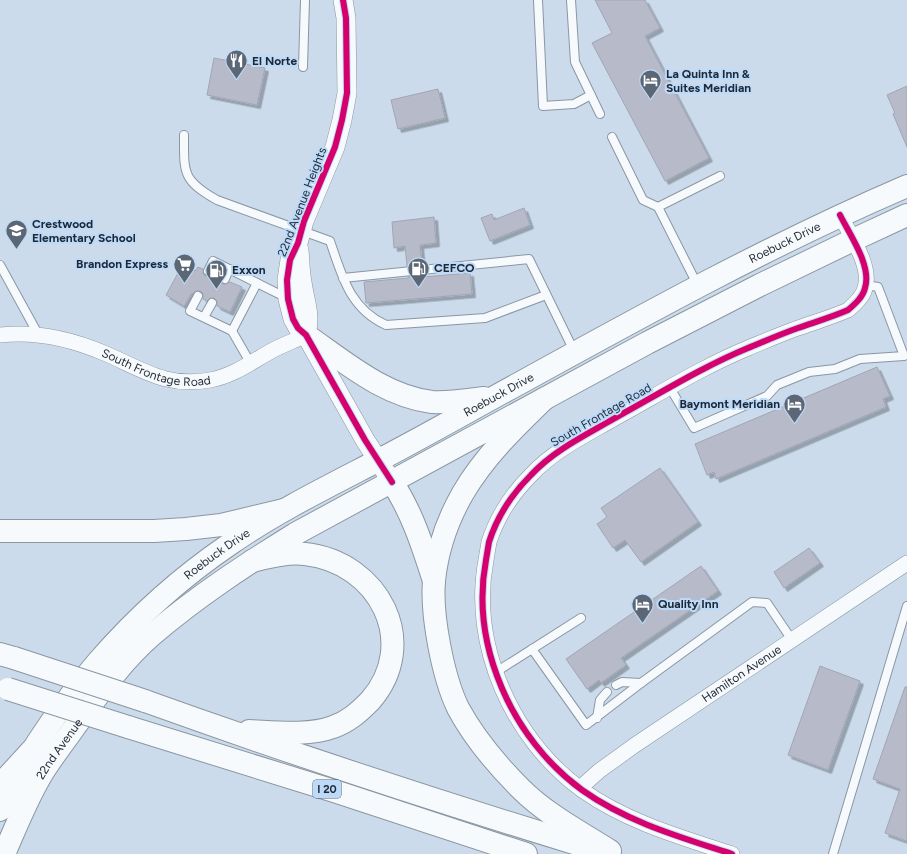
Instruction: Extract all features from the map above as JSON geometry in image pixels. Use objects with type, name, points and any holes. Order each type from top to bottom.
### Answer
[{"type":"main road","name":"Roebuck Drive","points":[[124,648],[148,609],[188,575],[230,544],[284,510],[699,287],[840,215],[907,186]]},
{"type":"main road","name":"Roebuck Drive","points":[[124,648],[151,636],[214,587],[295,534],[647,343],[753,288],[907,215]]},
{"type":"main road","points":[[306,336],[375,382],[407,397],[442,402],[495,396]]},
{"type":"main road","points":[[544,400],[515,427],[482,466],[463,493],[448,526],[440,551],[434,582],[436,623],[443,662],[458,707],[470,728],[491,756],[522,790],[555,816],[615,852]]},
{"type":"main road","points":[[392,482],[410,515],[434,582]]},
{"type":"main road","points":[[0,531],[154,531],[186,529],[221,525],[284,510]]},
{"type":"main road","points":[[224,730],[299,732],[332,728],[352,718],[366,705],[381,686],[387,674],[390,662],[392,648],[391,631],[387,614],[374,591],[362,579],[336,562],[307,554],[293,553],[252,561]]},
{"type":"main road","name":"22nd Avenue","points":[[0,810],[8,792],[56,715],[87,675],[124,648]]},
{"type":"main road","name":"22nd Avenue","points":[[4,854],[42,773],[92,703],[124,648]]},
{"type":"main road","name":"I 20","points":[[7,656],[434,800],[574,843],[615,852]]},
{"type":"main road","name":"I 20","points":[[4,687],[128,728],[334,791],[526,854]]},
{"type":"main road","points":[[0,785],[35,747]]},
{"type":"street","name":"22nd Avenue Heights","points":[[344,0],[346,18],[347,93],[342,120],[335,147],[313,198],[300,237],[290,260],[287,280],[288,299],[293,319],[298,328],[306,336],[392,482]]},
{"type":"street","points":[[840,215],[862,258],[867,274],[866,285]]},
{"type":"street","name":"22nd Avenue Heights","points":[[300,237],[302,280],[308,313],[306,336]]},
{"type":"street","name":"South Frontage Road","points":[[732,854],[649,826],[620,814],[580,788],[559,771],[536,746],[515,714],[496,672],[490,651],[484,623],[482,597],[484,571],[489,543],[499,519],[512,496],[536,470],[571,443],[697,373],[746,348],[848,310],[859,300],[866,285]]},
{"type":"street","name":"South Frontage Road","points":[[0,335],[38,334],[71,342],[104,353],[156,377],[178,382],[199,382],[228,375],[251,364],[276,348],[306,336]]},
{"type":"street","name":"Hamilton Avenue","points":[[580,788],[599,771],[635,745],[907,563]]},
{"type":"lane","points":[[303,67],[305,0]]},
{"type":"lane","points":[[538,0],[543,106],[574,104],[591,95]]},
{"type":"lane","points":[[571,0],[575,62],[600,114]]},
{"type":"lane","points":[[184,135],[185,171],[191,182],[200,190],[217,200],[300,237],[330,241],[343,278],[355,301],[364,312],[386,326],[485,318],[546,295]]},
{"type":"lane","points":[[612,137],[643,200],[658,207],[699,287]]},
{"type":"lane","points":[[658,207],[720,176]]},
{"type":"lane","points":[[343,278],[529,259],[575,353]]},
{"type":"lane","points":[[208,272],[213,261],[288,299]]},
{"type":"lane","points":[[0,265],[38,334]]},
{"type":"lane","points":[[225,279],[229,269]]},
{"type":"lane","points":[[232,331],[257,283]]},
{"type":"lane","points":[[670,388],[694,428],[767,396],[777,385],[809,372],[835,369],[860,359],[906,357],[878,288],[866,285]]},
{"type":"lane","points":[[198,296],[190,311],[232,331],[251,364]]},
{"type":"lane","points":[[204,317],[212,303]]},
{"type":"lane","points":[[532,649],[586,725],[752,602],[767,603],[792,640]]},
{"type":"lane","points":[[833,854],[907,606]]},
{"type":"lane","points":[[496,672],[581,618]]},
{"type":"lane","points":[[616,685],[622,682],[642,683]]},
{"type":"lane","points":[[596,718],[600,700],[607,692]]},
{"type":"building","name":"La Quinta Inn & Suites Meridian","points":[[595,0],[645,0],[660,28],[645,36],[709,158],[665,181],[592,43],[612,33]]},
{"type":"building","name":"El Norte","points":[[214,58],[265,68],[257,105],[207,95]]},
{"type":"building","points":[[907,86],[907,147],[893,114],[895,113],[887,95]]},
{"type":"building","points":[[438,89],[445,118],[398,129],[391,100]]},
{"type":"building","points":[[524,208],[530,225],[490,241],[481,218],[492,214],[494,220]]},
{"type":"building","name":"CEFCO","points":[[434,217],[436,243],[420,245],[422,264],[407,266],[405,246],[394,248],[392,222]]},
{"type":"building","points":[[183,264],[195,271],[198,267],[203,269],[203,274],[206,276],[211,276],[213,274],[220,277],[220,282],[223,284],[230,282],[242,287],[230,312],[217,306],[217,301],[214,298],[210,298],[207,301],[203,299],[203,293],[200,291],[195,291],[193,294],[192,293],[184,306],[166,295]]},
{"type":"building","name":"CEFCO","points":[[470,273],[472,294],[366,303],[364,282],[408,278],[423,275],[423,277]]},
{"type":"building","name":"Baymont Meridian","points":[[877,367],[890,396],[883,399],[886,407],[716,479],[714,472],[707,475],[695,444]]},
{"type":"building","points":[[660,468],[698,522],[641,562],[625,540],[613,548],[597,524],[607,517],[601,508]]},
{"type":"building","points":[[809,548],[820,563],[784,588],[774,572]]},
{"type":"building","name":"Quality Inn","points":[[701,566],[718,591],[621,658],[626,665],[601,683],[599,680],[587,689],[566,659]]},
{"type":"building","points":[[820,666],[860,681],[828,770],[788,755]]},
{"type":"building","points":[[905,687],[907,687],[907,841],[885,833],[900,789],[873,779]]},
{"type":"cycle path","points":[[343,0],[346,18],[347,93],[335,147],[304,221],[298,243],[290,260],[287,280],[288,299],[293,319],[298,328],[306,335],[365,440],[392,482]]},
{"type":"cycle path","points":[[732,854],[654,828],[599,801],[582,790],[557,769],[535,744],[517,717],[502,688],[491,657],[484,625],[483,592],[489,542],[496,524],[506,506],[524,482],[540,466],[560,450],[681,381],[731,355],[779,335],[848,310],[861,297],[865,288],[866,279],[863,261],[859,251],[840,215]]},
{"type":"place","name":"El Norte","points":[[236,80]]},
{"type":"place","name":"La Quinta Inn & Suites Meridian","points":[[651,100]]},
{"type":"place","name":"Crestwood Elementary School","points":[[16,250]]},
{"type":"place","name":"Brandon Express","points":[[184,284]]},
{"type":"place","name":"CEFCO","points":[[418,288]]},
{"type":"place","name":"Exxon","points":[[217,290]]},
{"type":"place","name":"Baymont Meridian","points":[[795,424]]},
{"type":"place","name":"Quality Inn","points":[[643,624]]}]
